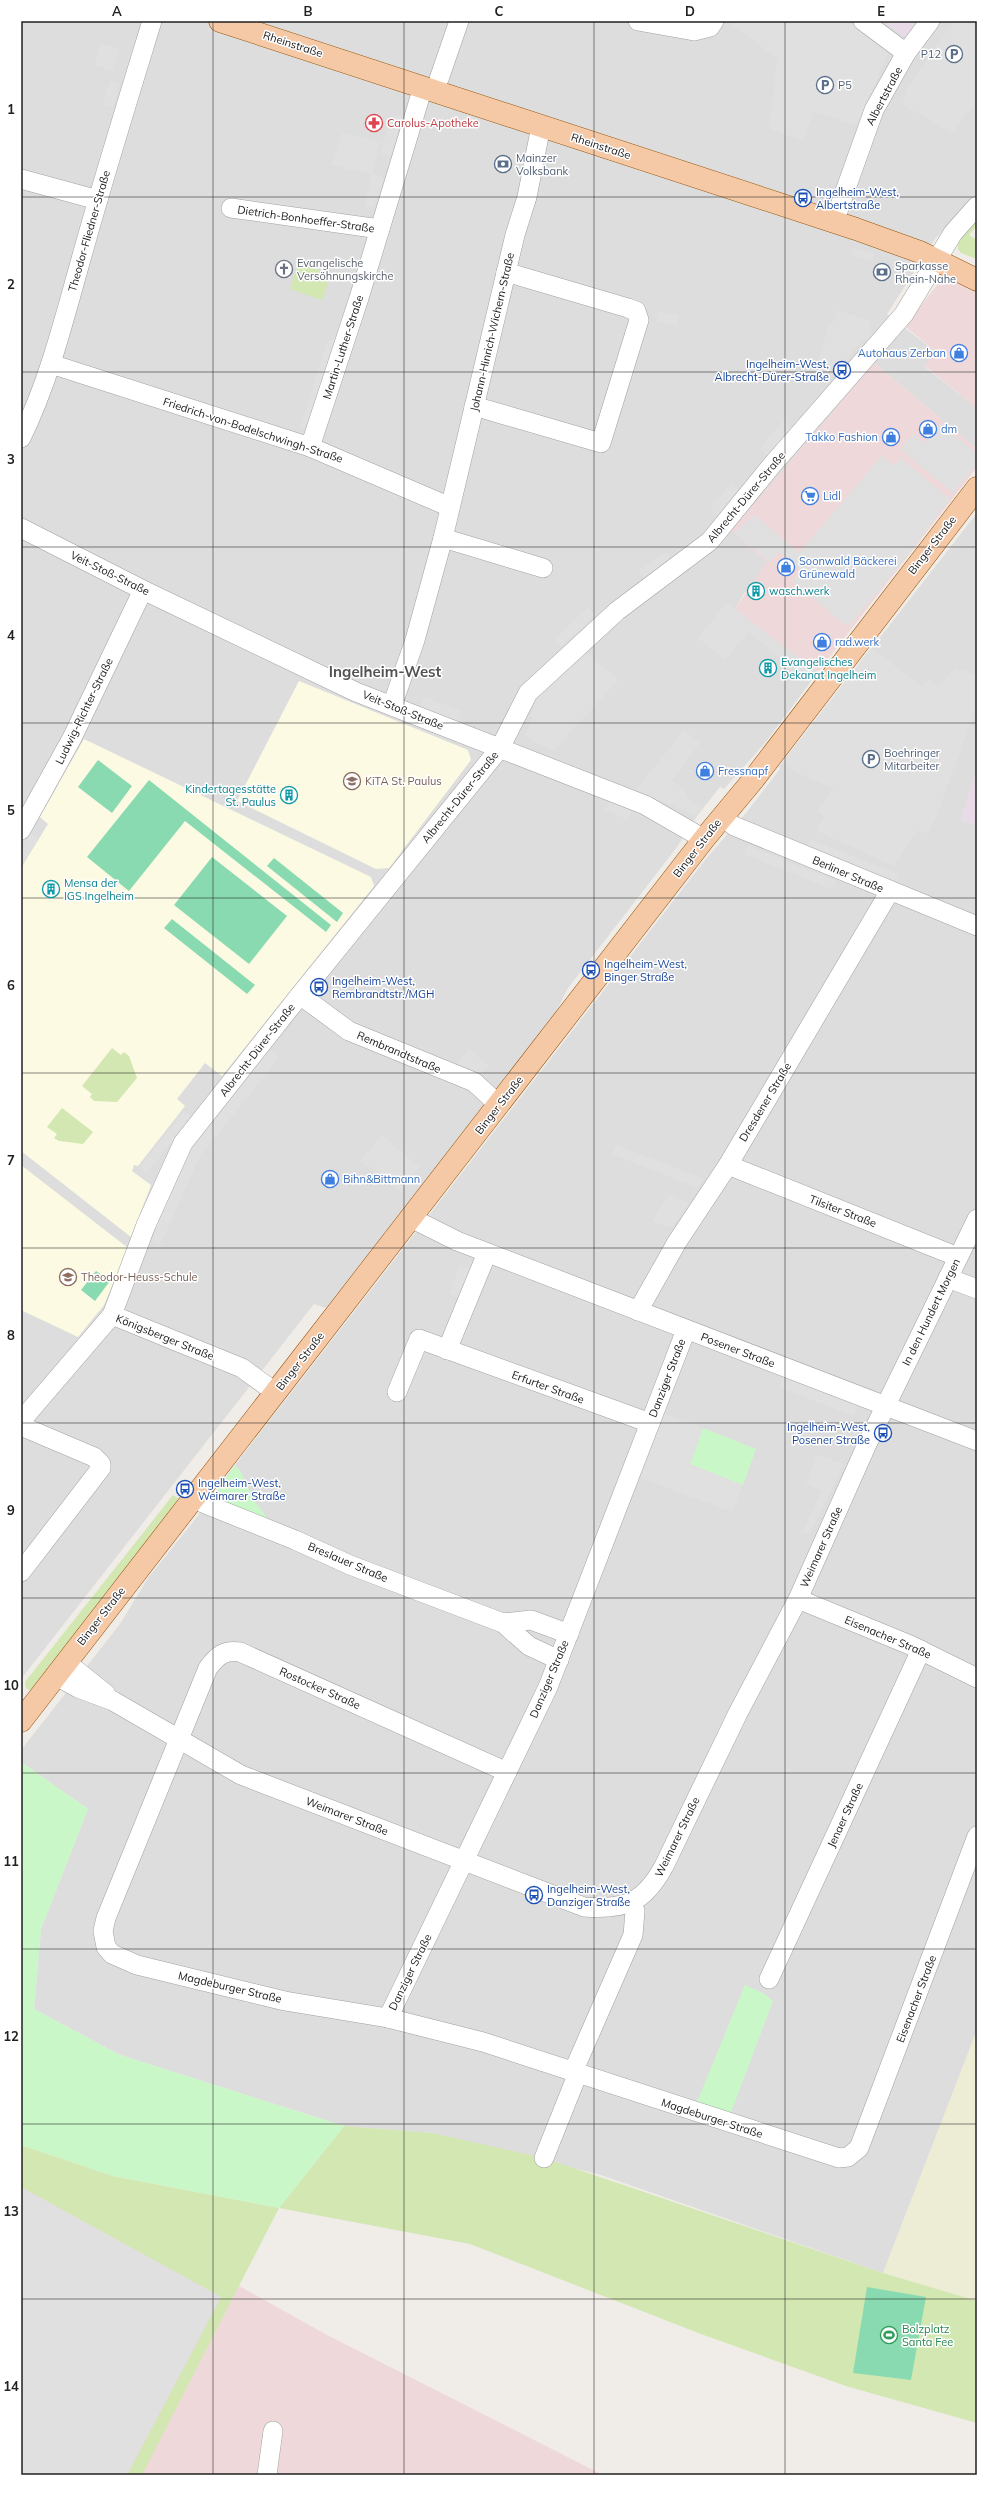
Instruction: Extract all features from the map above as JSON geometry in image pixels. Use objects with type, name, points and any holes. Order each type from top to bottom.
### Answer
[{"type":"main road","name":"Rheinstraße","points":[[220,21],[431,83],[541,126],[834,222],[937,259],[977,280]]},
{"type":"main road","name":"Binger Straße","points":[[21,1721],[977,488]]},
{"type":"street","name":"Theodor-Fliedner-Straße","points":[[21,438],[36,407],[51,364],[98,200],[152,21]]},
{"type":"street","name":"Martin-Luther-Straße","points":[[310,447],[380,229],[431,83],[459,21]]},
{"type":"street","points":[[638,21],[694,31],[712,24]]},
{"type":"street","points":[[863,21],[906,53]]},
{"type":"street","name":"Albertstraße","points":[[834,222],[874,110],[906,53],[930,21]]},
{"type":"street","name":"Johann-Hinrich-Wichern-Straße","points":[[392,706],[415,640],[443,538],[506,272],[527,197],[541,126]]},
{"type":"street","points":[[21,178],[98,200]]},
{"type":"street","name":"Albrecht-Dürer-Straße","points":[[112,1315],[146,1225],[183,1143],[300,995],[500,748],[523,700],[549,671],[617,611],[710,541],[772,465],[904,314],[953,234],[977,206]]},
{"type":"street","name":"Dietrich-Bonhoeffer-Straße","points":[[232,208],[380,229]]},
{"type":"street","points":[[474,406],[601,443],[639,320],[636,311],[628,308],[506,272]]},
{"type":"street","name":"Friedrich-von-Bodelschwingh-Straße","points":[[51,364],[310,447],[450,507]]},
{"type":"street","name":"Veit-Stoß-Straße","points":[[21,528],[143,590],[356,692],[645,805],[704,839]]},
{"type":"street","points":[[443,538],[543,568]]},
{"type":"street","name":"Ludwig-Richter-Straße","points":[[21,830],[72,738],[143,590]]},
{"type":"street","name":"Berliner Straße","points":[[722,817],[734,826],[977,926]]},
{"type":"street","name":"Dresdener Straße","points":[[638,1311],[677,1242],[728,1165],[890,891]]},
{"type":"street","name":"Rembrandtstraße","points":[[300,995],[349,1031],[474,1082],[499,1105]]},
{"type":"street","name":"Tilsiter Straße","points":[[728,1165],[958,1257]]},
{"type":"street","name":"Posener Straße","points":[[411,1218],[426,1227],[487,1253],[977,1441]]},
{"type":"street","name":"In den Hundert Morgen","points":[[885,1406],[977,1219]]},
{"type":"street","points":[[447,1350],[487,1253]]},
{"type":"street","points":[[948,1278],[977,1289]]},
{"type":"street","name":"Königsberger Straße","points":[[21,1421],[112,1315],[242,1368],[276,1393]]},
{"type":"street","name":"Danziger Straße","points":[[388,2018],[548,1687],[686,1330]]},
{"type":"street","name":"Erfurter Straße","points":[[397,1392],[419,1339],[650,1423]]},
{"type":"street","name":"Weimarer Straße","points":[[61,1669],[179,1740],[241,1775],[584,1907],[606,1908],[631,1903],[645,1893],[656,1881],[798,1599],[885,1406]]},
{"type":"street","points":[[21,1426],[94,1457],[101,1464],[101,1468],[21,1572]]},
{"type":"street","name":"Breslauer Straße","points":[[193,1499],[295,1540],[350,1565],[503,1623],[529,1646],[559,1660]]},
{"type":"street","name":"Eisenacher Straße","points":[[798,1599],[921,1650],[977,1678]]},
{"type":"street","name":"Breslauer Straße","points":[[503,1623],[531,1620],[569,1634]]},
{"type":"street","name":"Rostocker Straße","points":[[179,1740],[208,1668],[222,1653],[230,1650],[240,1652],[507,1772]]},
{"type":"street","name":"Jenaer Straße","points":[[769,1979],[921,1650]]},
{"type":"street","name":"Magdeburger Straße","points":[[179,1740],[106,1918],[103,1931],[106,1947],[112,1954],[137,1965],[285,2001],[388,2018],[483,2042],[839,2158],[848,2157]]},
{"type":"street","name":"Eisenacher Straße","points":[[848,2157],[859,2148],[977,1836]]},
{"type":"street","points":[[544,2158],[576,2072],[632,1935],[635,1911],[631,1903]]},
{"type":"street","points":[[267,2475],[273,2431]]},
{"type":"shaded area","points":[[21,21],[883,21],[905,36],[917,21],[977,21],[977,194],[935,239],[887,314],[936,352],[925,367],[977,408],[977,449],[874,363],[770,562],[743,595],[735,609],[818,672],[765,743],[724,789],[720,787],[697,816],[677,847],[568,988],[555,1014],[326,1308],[314,1304],[21,1679]]},
{"type":"shaded area","name":"P5","points":[[846,21],[888,53],[858,125],[814,112],[803,141],[769,128],[777,58],[728,22]]},
{"type":"shaded area","points":[[883,21],[917,21],[905,37]]},
{"type":"shaded area","name":"P12","points":[[954,21],[977,21],[977,101],[952,133],[902,104],[908,86]]},
{"type":"shaded area","points":[[101,43],[120,49],[113,71],[94,65]]},
{"type":"shaded area","points":[[110,81],[120,84],[113,107],[103,104]]},
{"type":"shaded area","points":[[392,116],[403,116],[390,156],[380,153]]},
{"type":"shaded area","points":[[343,132],[380,143],[372,174],[331,165]]},
{"type":"shaded area","points":[[372,174],[384,178],[374,207],[364,206]]},
{"type":"shaded area","points":[[854,247],[874,254],[871,262],[851,256]]},
{"type":"shaded area","points":[[949,280],[977,293],[977,408],[925,366],[936,352],[905,326],[938,284]]},
{"type":"shaded area","points":[[837,310],[871,321],[869,329],[874,334],[868,341],[864,338],[825,384],[812,380],[830,322],[833,323]]},
{"type":"shaded area","points":[[659,311],[679,316],[676,326],[656,321]]},
{"type":"shaded area","points":[[338,339],[311,425],[300,428],[327,341]]},
{"type":"shaded area","points":[[874,363],[977,449],[977,467],[818,672],[735,609],[767,562],[731,531]]},
{"type":"shaded area","points":[[783,421],[792,428],[768,456],[760,449]]},
{"type":"shaded area","points":[[940,423],[977,454],[977,464],[953,493],[900,449],[913,434],[924,443]]},
{"type":"shaded area","points":[[882,455],[894,466],[901,458],[950,499],[904,560],[848,627],[793,582],[802,571],[779,552],[770,562],[734,533],[755,515],[799,553]]},
{"type":"shaded area","points":[[731,483],[739,491],[718,516],[710,508]]},
{"type":"shaded area","points":[[977,513],[977,769],[961,820],[977,825],[977,2030],[883,2273],[601,2175],[432,2133],[344,2126],[120,2055],[34,2009],[41,1929],[88,1809],[21,1762],[21,1750],[120,1624],[148,1578],[209,1502],[235,1465],[705,860],[746,813],[780,769],[779,767]]},
{"type":"shaded area","points":[[667,552],[672,560],[644,578],[638,569]]},
{"type":"shaded area","points":[[727,602],[816,675],[810,682],[749,632],[725,660],[698,638]]},
{"type":"shaded area","points":[[588,607],[595,615],[561,647],[554,639]]},
{"type":"shaded area","name":"Boehringer Mitarbeiter","points":[[871,648],[923,687],[930,679],[937,685],[947,678],[955,668],[977,675],[977,705],[937,815],[928,834],[917,830],[894,866],[817,831],[824,816],[817,811],[834,789],[793,771],[782,763]]},
{"type":"shaded area","points":[[582,650],[619,680],[554,750],[532,741],[525,734],[533,719],[531,715],[535,707],[529,702]]},
{"type":"shaded area","name":"KiTA St. Paulus","points":[[299,681],[468,750],[471,760],[389,868],[376,869],[237,801]]},
{"type":"shaded area","points":[[424,697],[462,711],[458,723],[419,708]]},
{"type":"shaded area","points":[[684,730],[700,743],[672,780],[687,792],[684,795],[702,809],[697,816],[636,790]]},
{"type":"shaded area","points":[[84,739],[371,877],[374,886],[222,1076],[205,1063],[177,1099],[185,1106],[138,1166],[134,1165],[132,1171],[151,1185],[131,1237],[21,1151],[21,868],[48,824],[40,817]]},
{"type":"shaded area","points":[[977,769],[977,825],[961,820]]},
{"type":"shaded area","points":[[609,801],[632,811],[628,820],[605,810]]},
{"type":"shaded area","points":[[30,833],[39,838],[21,868],[21,850]]},
{"type":"shaded area","points":[[810,839],[900,875],[896,885],[806,849]]},
{"type":"shaded area","points":[[748,846],[836,881],[832,889],[744,854]]},
{"type":"shaded area","points":[[469,1049],[489,1066],[482,1074],[456,1063]]},
{"type":"shaded area","points":[[269,1050],[279,1058],[200,1156],[160,1245],[150,1240],[190,1150]]},
{"type":"shaded area","points":[[184,1111],[192,1117],[146,1174],[139,1168]]},
{"type":"shaded area","points":[[382,1135],[420,1167],[401,1192],[370,1166],[368,1168],[360,1161]]},
{"type":"shaded area","points":[[616,1145],[702,1178],[698,1188],[612,1154]]},
{"type":"shaded area","name":"Theodor-Heuss-Schule","points":[[21,1165],[128,1248],[104,1305],[78,1337],[21,1310]]},
{"type":"shaded area","points":[[669,1194],[689,1203],[672,1228],[652,1222]]},
{"type":"shaded area","points":[[460,1265],[471,1269],[460,1298],[449,1293]]},
{"type":"shaded area","points":[[782,1377],[858,1406],[854,1416],[778,1387]]},
{"type":"shaded area","points":[[662,1413],[703,1428],[690,1465],[743,1485],[732,1512],[638,1477]]},
{"type":"shaded area","points":[[817,1455],[844,1464],[809,1535],[802,1532],[822,1491],[806,1484]]},
{"type":"shaded area","points":[[21,2164],[327,2335],[603,2475],[21,2475]]},
{"type":"shaded area","points":[[21,2187],[221,2297],[127,2475],[21,2475]]},
{"type":"green space","points":[[977,219],[977,226],[969,235],[977,240],[977,259],[961,253],[958,249],[958,240]]},
{"type":"green space","points":[[298,263],[331,274],[322,300],[290,289]]},
{"type":"green space","points":[[98,760],[132,786],[112,813],[78,787]]},
{"type":"green space","points":[[149,780],[331,925],[326,932],[185,821],[129,891],[87,857]]},
{"type":"green space","points":[[212,857],[287,916],[249,964],[174,905]]},
{"type":"green space","points":[[274,858],[343,913],[337,922],[267,866]]},
{"type":"green space","points":[[172,919],[255,985],[247,994],[164,928]]},
{"type":"green space","points":[[112,1048],[121,1055],[124,1052],[129,1056],[137,1078],[117,1102],[94,1101],[90,1097],[92,1094],[82,1086]]},
{"type":"green space","points":[[62,1108],[93,1132],[83,1144],[59,1141],[54,1138],[57,1134],[47,1127]]},
{"type":"green space","points":[[96,1271],[110,1281],[95,1301],[81,1290]]},
{"type":"green space","points":[[703,1428],[756,1449],[743,1485],[690,1464]]},
{"type":"green space","points":[[235,1465],[241,1472],[254,1501],[269,1520],[209,1502]]},
{"type":"green space","points":[[173,1495],[178,1498],[161,1531],[38,1688],[29,1690],[26,1688],[25,1682]]},
{"type":"green space","points":[[21,1762],[88,1809],[41,1929],[34,2009],[120,2055],[344,2126],[279,2208],[113,2176],[21,2145]]},
{"type":"green space","points":[[745,1985],[763,1993],[773,2001],[730,2115],[697,2102]]},
{"type":"green space","points":[[977,2030],[977,2301],[883,2273]]},
{"type":"green space","points":[[344,2126],[432,2133],[544,2158],[883,2273],[977,2301],[977,2423],[846,2386],[701,2334],[470,2244],[279,2208]]},
{"type":"green space","points":[[21,2145],[113,2176],[279,2208],[142,2475],[127,2475],[221,2297],[21,2187]]},
{"type":"green space","name":"Bolzplatz Santa Fee","points":[[867,2287],[926,2297],[911,2380],[853,2373]]},
{"type":"place","name":"P12","points":[[954,54]]},
{"type":"place","name":"P5","points":[[825,85]]},
{"type":"place","name":"Carolus-Apotheke","points":[[374,123]]},
{"type":"place","name":"Mainzer Volksbank","points":[[503,164]]},
{"type":"place","name":"Ingelheim-West, Albertstraße","points":[[803,198]]},
{"type":"place","name":"Evangelische Versöhnungskirche","points":[[284,269]]},
{"type":"place","name":"Sparkasse Rhein-Nahe","points":[[882,272]]},
{"type":"place","name":"Autohaus Zerban","points":[[959,353]]},
{"type":"place","name":"Ingelheim-West, Albrecht-Dürer-Straße","points":[[842,370]]},
{"type":"place","name":"dm","points":[[928,429]]},
{"type":"place","name":"Takko Fashion","points":[[891,437]]},
{"type":"place","name":"Lidl","points":[[810,496]]},
{"type":"place","name":"Soonwald Bäckerei Grünewald","points":[[786,567]]},
{"type":"place","name":"wasch.werk","points":[[756,591]]},
{"type":"place","name":"rad.werk","points":[[822,642]]},
{"type":"place","name":"Evangelisches Dekanat Ingelheim","points":[[768,668]]},
{"type":"place","name":"Boehringer Mitarbeiter","points":[[871,759]]},
{"type":"place","name":"Fressnapf","points":[[705,771]]},
{"type":"place","name":"KiTA St. Paulus","points":[[352,781]]},
{"type":"place","name":"Kindertagesstätte St. Paulus","points":[[289,795]]},
{"type":"place","name":"Mensa der IGS Ingelheim","points":[[51,889]]},
{"type":"place","name":"Ingelheim-West, Binger Straße","points":[[591,970]]},
{"type":"place","name":"Ingelheim-West, Rembrandtstr./MGH","points":[[319,987]]},
{"type":"place","name":"Bihn&Bittmann","points":[[330,1179]]},
{"type":"place","name":"Theodor-Heuss-Schule","points":[[68,1277]]},
{"type":"place","name":"Ingelheim-West, Posener Straße","points":[[883,1433]]},
{"type":"place","name":"Ingelheim-West, Weimarer Straße","points":[[185,1489]]},
{"type":"place","name":"Ingelheim-West, Danziger Straße","points":[[534,1895]]},
{"type":"place","name":"Bolzplatz Santa Fee","points":[[889,2335]]},
{"type":"district","name":"Ingelheim-West","points":[[385,672]]}]
